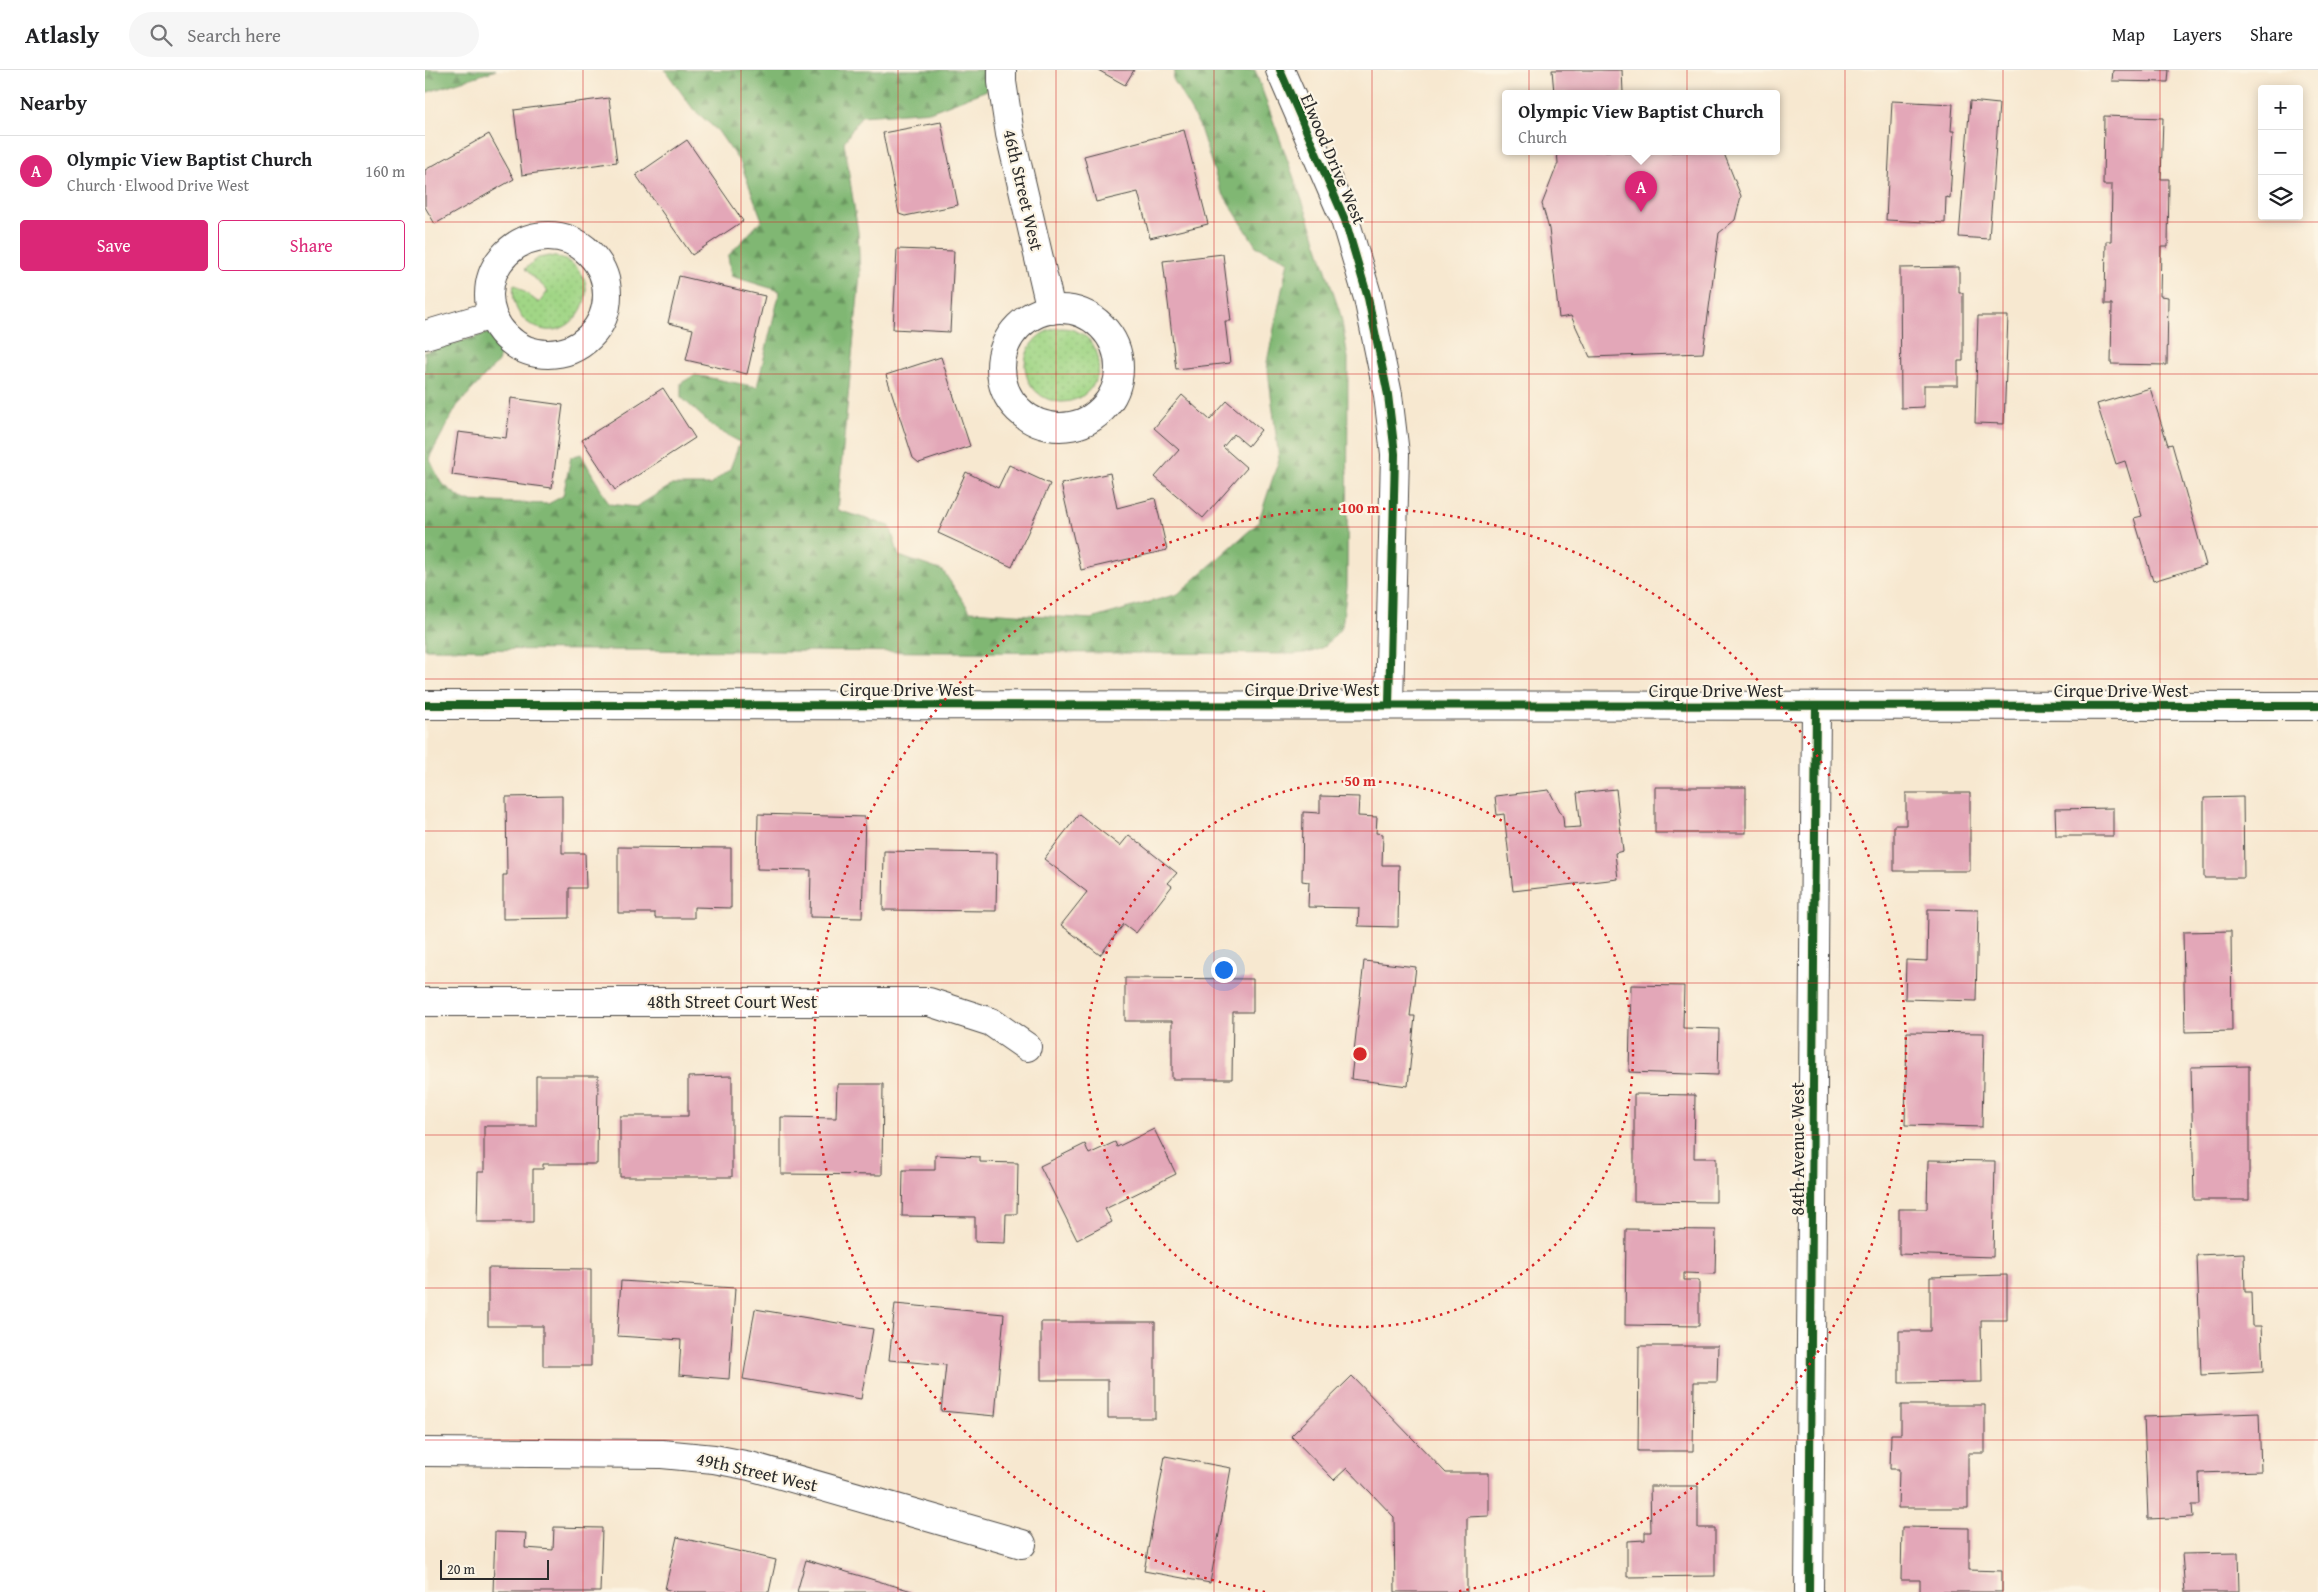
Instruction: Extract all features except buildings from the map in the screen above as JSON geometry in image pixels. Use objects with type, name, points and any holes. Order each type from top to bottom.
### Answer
[{"type":"street","name":"46th Street West","points":[[1002,70],[1010,134],[1051,310]]},
{"type":"street","name":"Elwood Drive West","points":[[1280,70],[1345,220],[1368,298],[1388,395],[1395,454],[1389,705]]},
{"type":"street","points":[[547,236],[565,240],[582,247],[595,260],[604,276],[607,295],[603,315],[593,333],[578,346],[559,354],[539,354],[519,347],[503,334],[492,315],[488,296],[491,278],[499,262],[512,248],[529,240],[547,236]]},
{"type":"street","points":[[1051,310],[1077,311],[1094,320],[1107,332],[1116,349],[1119,367],[1116,388],[1106,405],[1090,418],[1071,426],[1051,426],[1031,419],[1015,406],[1005,389],[1001,369],[1003,350],[1012,334],[1025,321],[1041,312],[1051,310]]},
{"type":"street","points":[[425,335],[492,315]]},
{"type":"street","name":"Cirque Drive West","points":[[425,705],[2318,706]]},
{"type":"street","name":"84th Avenue West","points":[[1809,1592],[1816,706]]},
{"type":"street","name":"48th Street Court West","points":[[425,1002],[929,1002],[991,1022],[1027,1047]]},
{"type":"street","name":"49th Street West","points":[[425,1452],[662,1454],[714,1459],[750,1466],[1022,1544]]},
{"type":"green space","points":[[425,70],[496,70],[425,93]]},
{"type":"green space","points":[[665,70],[988,70],[987,90],[932,111],[861,116],[844,142],[858,232],[860,275],[837,510],[890,526],[899,556],[943,571],[970,611],[1091,619],[1178,594],[1258,523],[1279,459],[1267,362],[1288,261],[1256,246],[1220,189],[1199,125],[1173,79],[1175,70],[1255,70],[1312,228],[1341,316],[1348,358],[1347,587],[1342,627],[1325,646],[1312,652],[1295,654],[425,649],[425,352],[489,333],[502,346],[498,362],[457,406],[429,458],[441,483],[465,501],[548,504],[563,496],[571,457],[581,454],[609,504],[636,507],[672,485],[710,485],[730,469],[740,442],[716,429],[681,397],[681,383],[695,375],[757,387],[780,291],[731,276],[728,256],[762,220],[741,164],[718,131],[693,109]]},
{"type":"green space","points":[[550,256],[571,263],[583,276],[586,291],[583,306],[574,320],[561,328],[545,330],[527,322],[523,318],[515,305],[513,290],[514,284],[539,303],[548,291],[525,269],[538,258]]},
{"type":"green space","points":[[1062,328],[1076,331],[1088,339],[1096,351],[1099,365],[1096,379],[1088,391],[1076,399],[1062,402],[1048,399],[1036,391],[1028,379],[1025,365],[1028,351],[1036,339],[1048,331]]},
{"type":"cycle path","points":[[1280,70],[1345,220],[1368,298],[1388,395],[1395,454],[1389,705]]},
{"type":"cycle path","points":[[425,705],[2318,706]]},
{"type":"cycle path","points":[[1809,1592],[1816,706]]},
{"type":"place","name":"Olympic View Baptist Church","points":[[1641,212]]}]
